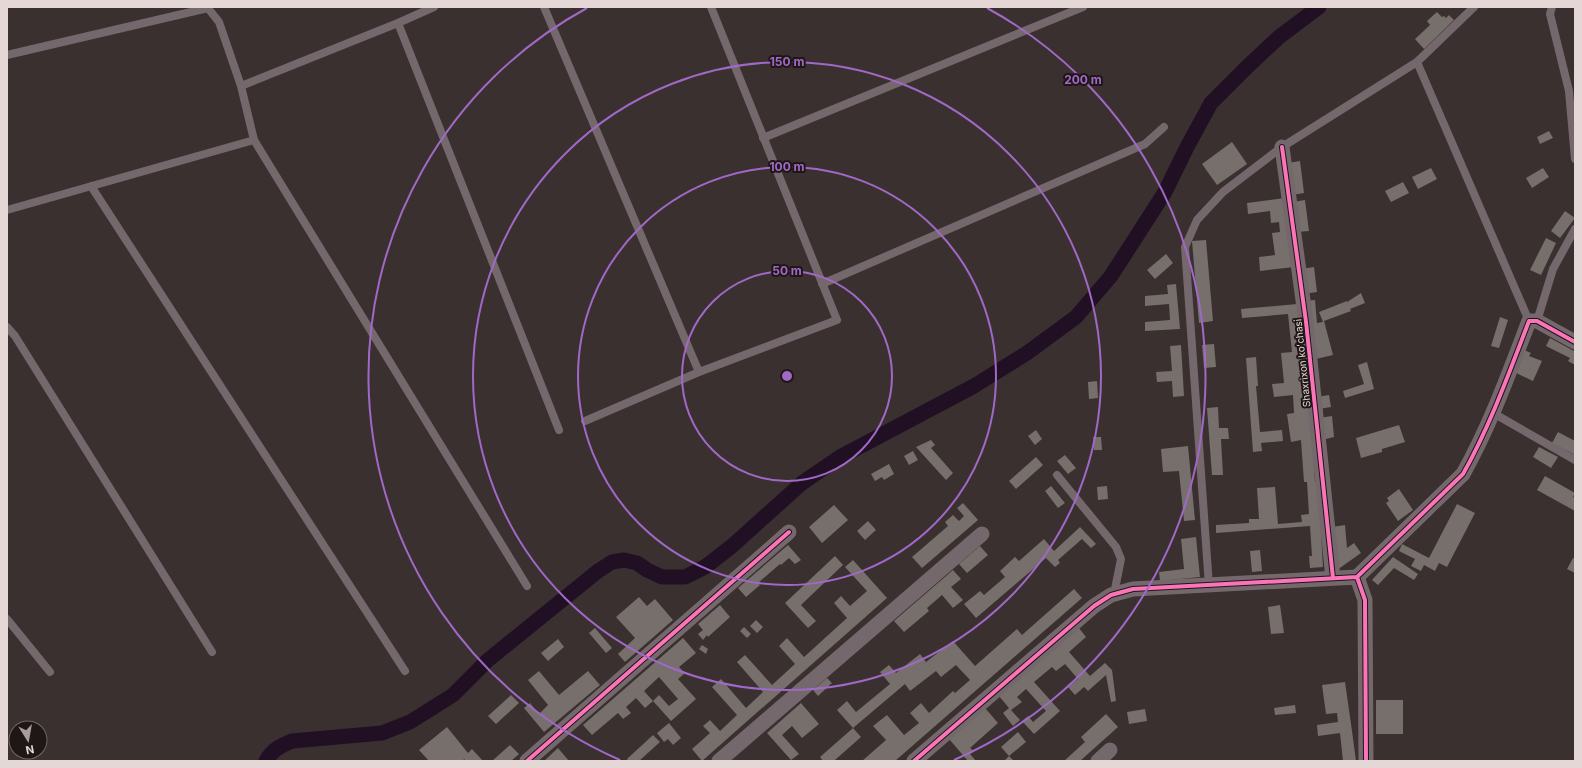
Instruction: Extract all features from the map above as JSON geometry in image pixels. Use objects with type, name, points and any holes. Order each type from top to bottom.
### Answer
[{"type":"street","name":"Shaxrixon koʻchasi","points":[[1282,147],[1306,322],[1333,578]]},
{"type":"street","points":[[914,761],[1094,606],[1114,594],[1133,589],[1357,578],[1464,474],[1475,454],[1533,321],[1575,342]]},
{"type":"street","points":[[527,761],[789,532]]},
{"type":"street","points":[[719,761],[982,534]]},
{"type":"street","points":[[1357,578],[1364,600],[1366,761]]},
{"type":"street","points":[[1098,761],[1110,750]]},
{"type":"lane","points":[[241,86],[434,7]]},
{"type":"lane","points":[[544,7],[699,372]]},
{"type":"lane","points":[[586,422],[699,372],[836,320],[711,7]]},
{"type":"lane","points":[[763,138],[1083,7]]},
{"type":"lane","points":[[1209,586],[1185,247],[1197,220],[1223,192],[1282,147],[1417,62],[1474,7]]},
{"type":"lane","points":[[1552,7],[1550,14],[1569,92],[1575,159]]},
{"type":"lane","points":[[7,55],[207,8],[219,22],[241,86],[254,140],[527,586]]},
{"type":"lane","points":[[398,23],[559,430]]},
{"type":"lane","points":[[1417,62],[1533,321]]},
{"type":"lane","points":[[822,284],[1145,144],[1164,127]]},
{"type":"lane","points":[[7,210],[254,140]]},
{"type":"lane","points":[[91,186],[405,671]]},
{"type":"lane","points":[[1533,321],[1553,269],[1575,229]]},
{"type":"lane","points":[[7,328],[14,336],[212,652]]},
{"type":"lane","points":[[1493,413],[1575,460]]},
{"type":"lane","points":[[1057,475],[1116,547],[1121,559],[1114,594]]},
{"type":"lane","points":[[7,619],[50,672]]},
{"type":"building","points":[[1437,12],[1442,17],[1444,16],[1446,18],[1449,15],[1454,20],[1424,49],[1415,39],[1430,25],[1427,21]]},
{"type":"building","points":[[1549,131],[1553,138],[1540,144],[1537,137]]},
{"type":"building","points":[[1232,142],[1247,164],[1217,185],[1202,164]]},
{"type":"building","points":[[1300,161],[1304,193],[1292,195],[1288,163]]},
{"type":"building","points":[[1431,168],[1437,179],[1418,189],[1412,177]]},
{"type":"building","points":[[1543,168],[1549,177],[1532,188],[1526,178]]},
{"type":"building","points":[[1403,182],[1409,193],[1391,202],[1385,191]]},
{"type":"building","points":[[1285,198],[1294,267],[1260,271],[1259,257],[1275,255],[1272,233],[1280,232],[1279,222],[1271,223],[1270,211],[1248,214],[1247,203]]},
{"type":"building","points":[[1305,200],[1309,231],[1297,232],[1293,202]]},
{"type":"building","points":[[1565,211],[1575,218],[1560,238],[1551,231]]},
{"type":"building","points":[[1546,238],[1556,243],[1541,275],[1530,270]]},
{"type":"building","points":[[1206,240],[1213,321],[1199,323],[1192,241]]},
{"type":"building","points":[[1166,254],[1173,263],[1155,279],[1147,270]]},
{"type":"building","points":[[1314,267],[1317,292],[1304,294],[1301,269]]},
{"type":"building","points":[[1176,284],[1180,329],[1145,331],[1145,322],[1170,320],[1169,304],[1145,306],[1145,296],[1168,294],[1167,285]]},
{"type":"building","points":[[1361,293],[1365,303],[1350,309],[1351,311],[1324,321],[1333,355],[1316,359],[1305,301],[1315,300],[1317,323],[1323,322],[1319,312],[1347,302]]},
{"type":"building","points":[[1297,304],[1312,439],[1315,482],[1318,481],[1323,567],[1310,568],[1309,556],[1312,556],[1310,526],[1216,533],[1216,525],[1249,523],[1249,519],[1259,519],[1257,488],[1275,487],[1278,524],[1302,522],[1301,515],[1309,514],[1307,482],[1304,482],[1301,440],[1291,442],[1287,414],[1294,413],[1293,395],[1274,397],[1272,384],[1284,383],[1281,353],[1292,352],[1288,314],[1242,318],[1241,309]]},
{"type":"building","points":[[1500,317],[1508,320],[1499,348],[1491,346]]},
{"type":"building","points":[[1550,338],[1574,351],[1575,348],[1575,365],[1568,361],[1570,358],[1546,346]]},
{"type":"building","points":[[1214,344],[1216,367],[1204,368],[1202,345]]},
{"type":"building","points":[[1181,345],[1184,396],[1173,397],[1172,381],[1157,382],[1156,372],[1172,371],[1170,346]]},
{"type":"building","points":[[1524,350],[1531,353],[1529,356],[1542,361],[1533,381],[1514,372]]},
{"type":"building","points":[[1256,357],[1258,386],[1256,386],[1260,432],[1282,430],[1283,441],[1261,443],[1262,451],[1253,452],[1246,358]]},
{"type":"building","points":[[1367,362],[1374,389],[1345,398],[1343,391],[1364,384],[1358,365]]},
{"type":"building","points":[[1097,381],[1098,398],[1089,399],[1088,382]]},
{"type":"building","points":[[1329,395],[1331,407],[1319,409],[1317,397]]},
{"type":"building","points":[[1218,407],[1219,428],[1228,428],[1229,439],[1221,439],[1223,475],[1212,475],[1207,408]]},
{"type":"building","points":[[1332,416],[1334,437],[1322,440],[1319,418]]},
{"type":"building","points":[[1399,425],[1405,442],[1382,449],[1382,452],[1361,458],[1356,438]]},
{"type":"building","points":[[1036,430],[1042,439],[1035,445],[1028,436]]},
{"type":"building","points":[[1558,432],[1575,441],[1575,455],[1552,443]]},
{"type":"building","points":[[1093,437],[1101,437],[1102,450],[1094,450]]},
{"type":"building","points":[[931,440],[935,445],[931,448],[953,473],[946,480],[916,447]]},
{"type":"building","points":[[1188,446],[1195,520],[1184,521],[1179,471],[1163,472],[1161,449]]},
{"type":"building","points":[[1539,447],[1558,457],[1551,468],[1533,457]]},
{"type":"building","points":[[913,451],[918,460],[909,465],[904,456]]},
{"type":"building","points":[[1065,455],[1076,468],[1068,474],[1057,461]]},
{"type":"building","points":[[1036,457],[1043,465],[1016,489],[1009,481]]},
{"type":"building","points":[[889,464],[894,474],[884,480],[882,477],[875,481],[871,474]]},
{"type":"building","points":[[1545,476],[1575,493],[1573,497],[1575,498],[1575,511],[1537,490]]},
{"type":"building","points":[[1051,486],[1065,503],[1058,508],[1045,491]]},
{"type":"building","points":[[1107,486],[1108,499],[1098,500],[1097,487]]},
{"type":"building","points":[[1399,489],[1413,510],[1398,521],[1386,503],[1389,501],[1387,498]]},
{"type":"building","points":[[963,503],[978,520],[922,568],[912,557],[948,526],[945,522],[953,515],[959,521],[964,516],[957,508]]},
{"type":"building","points":[[1457,504],[1475,513],[1447,567],[1439,563],[1435,571],[1424,565],[1421,571],[1411,566],[1415,559],[1399,551],[1402,544],[1429,558]]},
{"type":"building","points":[[834,505],[848,520],[822,543],[809,527]]},
{"type":"building","points":[[868,521],[876,530],[865,540],[857,531]]},
{"type":"building","points":[[1345,525],[1347,548],[1354,543],[1361,553],[1337,570],[1332,527]]},
{"type":"building","points":[[1080,527],[1096,544],[1091,548],[1082,539],[1058,560],[1060,563],[1055,567],[1046,558],[976,618],[964,604],[980,591],[984,595],[1005,577],[1000,571],[1015,557],[1019,561],[1044,539],[1054,551]]},
{"type":"building","points":[[1196,537],[1200,577],[1160,581],[1159,572],[1184,569],[1181,539]]},
{"type":"building","points":[[788,545],[801,560],[795,564],[789,558],[781,565],[780,564],[758,583],[760,585],[746,597],[738,588]]},
{"type":"building","points":[[980,546],[988,555],[967,573],[959,564]]},
{"type":"building","points":[[1260,550],[1262,571],[1252,572],[1250,551]]},
{"type":"building","points":[[835,556],[843,565],[801,605],[816,621],[808,628],[785,603]]},
{"type":"building","points":[[1393,557],[1418,574],[1414,580],[1394,568],[1378,585],[1372,580]]},
{"type":"building","points":[[1573,558],[1575,559],[1575,573],[1567,569]]},
{"type":"building","points":[[853,560],[887,598],[702,761],[692,749],[710,733],[703,726],[710,720],[720,731],[737,715],[712,687],[721,679],[746,708],[763,692],[737,662],[745,655],[772,685],[795,664],[779,646],[787,638],[804,657],[847,618],[834,603],[841,596],[850,606],[867,591],[845,567]]},
{"type":"building","points":[[953,570],[961,579],[951,587],[963,600],[953,608],[942,595],[927,608],[929,611],[904,632],[894,621]]},
{"type":"building","points":[[1074,589],[1082,598],[895,761],[862,761],[886,740],[873,726],[887,715],[904,735],[919,723],[910,713],[921,703],[929,713],[953,691],[955,693],[970,680],[956,665],[941,677],[936,671],[910,691],[905,684],[853,728],[837,710],[847,701],[856,712],[890,684],[880,672],[889,665],[896,673],[920,654],[926,662],[953,641],[975,666],[1017,629],[1022,635]]},
{"type":"building","points":[[639,597],[647,606],[655,599],[673,620],[625,662],[618,654],[635,638],[616,617]]},
{"type":"building","points":[[720,605],[730,617],[708,637],[707,635],[703,640],[698,634],[703,630],[698,624]]},
{"type":"building","points":[[1280,605],[1284,633],[1271,634],[1268,607]]},
{"type":"building","points":[[756,620],[763,627],[757,633],[750,626]]},
{"type":"building","points":[[744,627],[751,634],[747,638],[740,631]]},
{"type":"building","points":[[595,628],[612,648],[606,653],[589,633]]},
{"type":"building","points":[[1079,628],[1086,637],[1069,652],[1090,676],[1105,663],[1112,670],[1116,701],[1111,702],[1106,675],[1088,691],[1084,687],[1075,695],[1068,687],[1078,679],[1065,664],[1056,671],[1052,667],[1034,682],[1060,711],[1034,734],[1022,721],[1028,716],[1033,722],[1046,711],[1026,689],[1017,697],[1022,702],[1011,710],[1020,720],[1013,726],[1003,713],[1009,708],[999,696]]},
{"type":"building","points":[[683,638],[696,653],[679,667],[685,673],[678,679],[696,699],[671,721],[653,701],[645,708],[636,698],[626,707],[631,713],[623,719],[618,713],[592,735],[583,725]],"holes":[[[659,677],[678,699],[669,706],[659,695],[653,701],[644,691]]]},
{"type":"building","points":[[558,639],[564,647],[548,661],[541,653]]},
{"type":"building","points":[[702,645],[708,649],[706,654],[699,649]]},
{"type":"building","points":[[539,671],[559,695],[588,671],[600,685],[544,732],[524,708],[530,703],[539,714],[548,705],[528,680]]},
{"type":"building","points":[[827,678],[832,683],[818,696],[813,690]]},
{"type":"building","points":[[1345,682],[1356,761],[1343,761],[1340,733],[1318,736],[1317,725],[1338,722],[1337,713],[1326,714],[1322,685]]},
{"type":"building","points":[[511,695],[519,703],[496,724],[488,716]]},
{"type":"building","points":[[1376,700],[1403,700],[1403,734],[1376,734]]},
{"type":"building","points":[[801,703],[819,724],[802,738],[792,726],[782,735],[799,754],[791,760],[767,733]]},
{"type":"building","points":[[1295,705],[1296,713],[1275,715],[1274,708]]},
{"type":"building","points":[[985,708],[998,723],[970,748],[974,751],[970,754],[976,761],[968,761],[949,739]]},
{"type":"building","points":[[1145,709],[1147,721],[1129,724],[1127,712]]},
{"type":"building","points":[[1106,714],[1118,727],[1080,761],[1064,761],[1085,742],[1081,737]]},
{"type":"building","points":[[669,723],[681,738],[673,745],[668,739],[664,742],[657,733]]},
{"type":"building","points":[[447,727],[468,753],[472,749],[483,761],[466,761],[464,759],[463,761],[429,761],[419,750]]},
{"type":"building","points":[[853,728],[861,737],[835,760],[836,761],[823,761],[820,757]]},
{"type":"building","points":[[1018,732],[1026,742],[1009,756],[1001,747]]},
{"type":"building","points":[[653,735],[660,742],[639,761],[628,761],[627,759]]},
{"type":"building","points":[[510,745],[519,754],[511,761],[492,761]]},
{"type":"building","points":[[558,748],[569,761],[544,761]]},
{"type":"building","points":[[1009,756],[1014,761],[1004,761]]},
{"type":"waterway","points":[[266,761],[277,749],[292,741],[382,733],[410,722],[453,695],[488,660],[598,571],[612,562],[624,560],[637,563],[647,570],[662,577],[685,577],[705,567],[732,546],[802,483],[840,457],[974,386],[1027,353],[1076,317],[1111,276],[1165,192],[1211,103],[1279,37],[1319,7]]},
{"type":"cycle path","points":[[1282,147],[1306,322],[1333,578]]},
{"type":"cycle path","points":[[1366,761],[1365,600],[1357,577],[1463,474],[1482,437],[1529,321],[1537,321],[1575,342]]},
{"type":"cycle path","points":[[527,761],[789,532]]},
{"type":"cycle path","points":[[914,761],[1094,606],[1111,595],[1133,589],[1357,577]]}]
